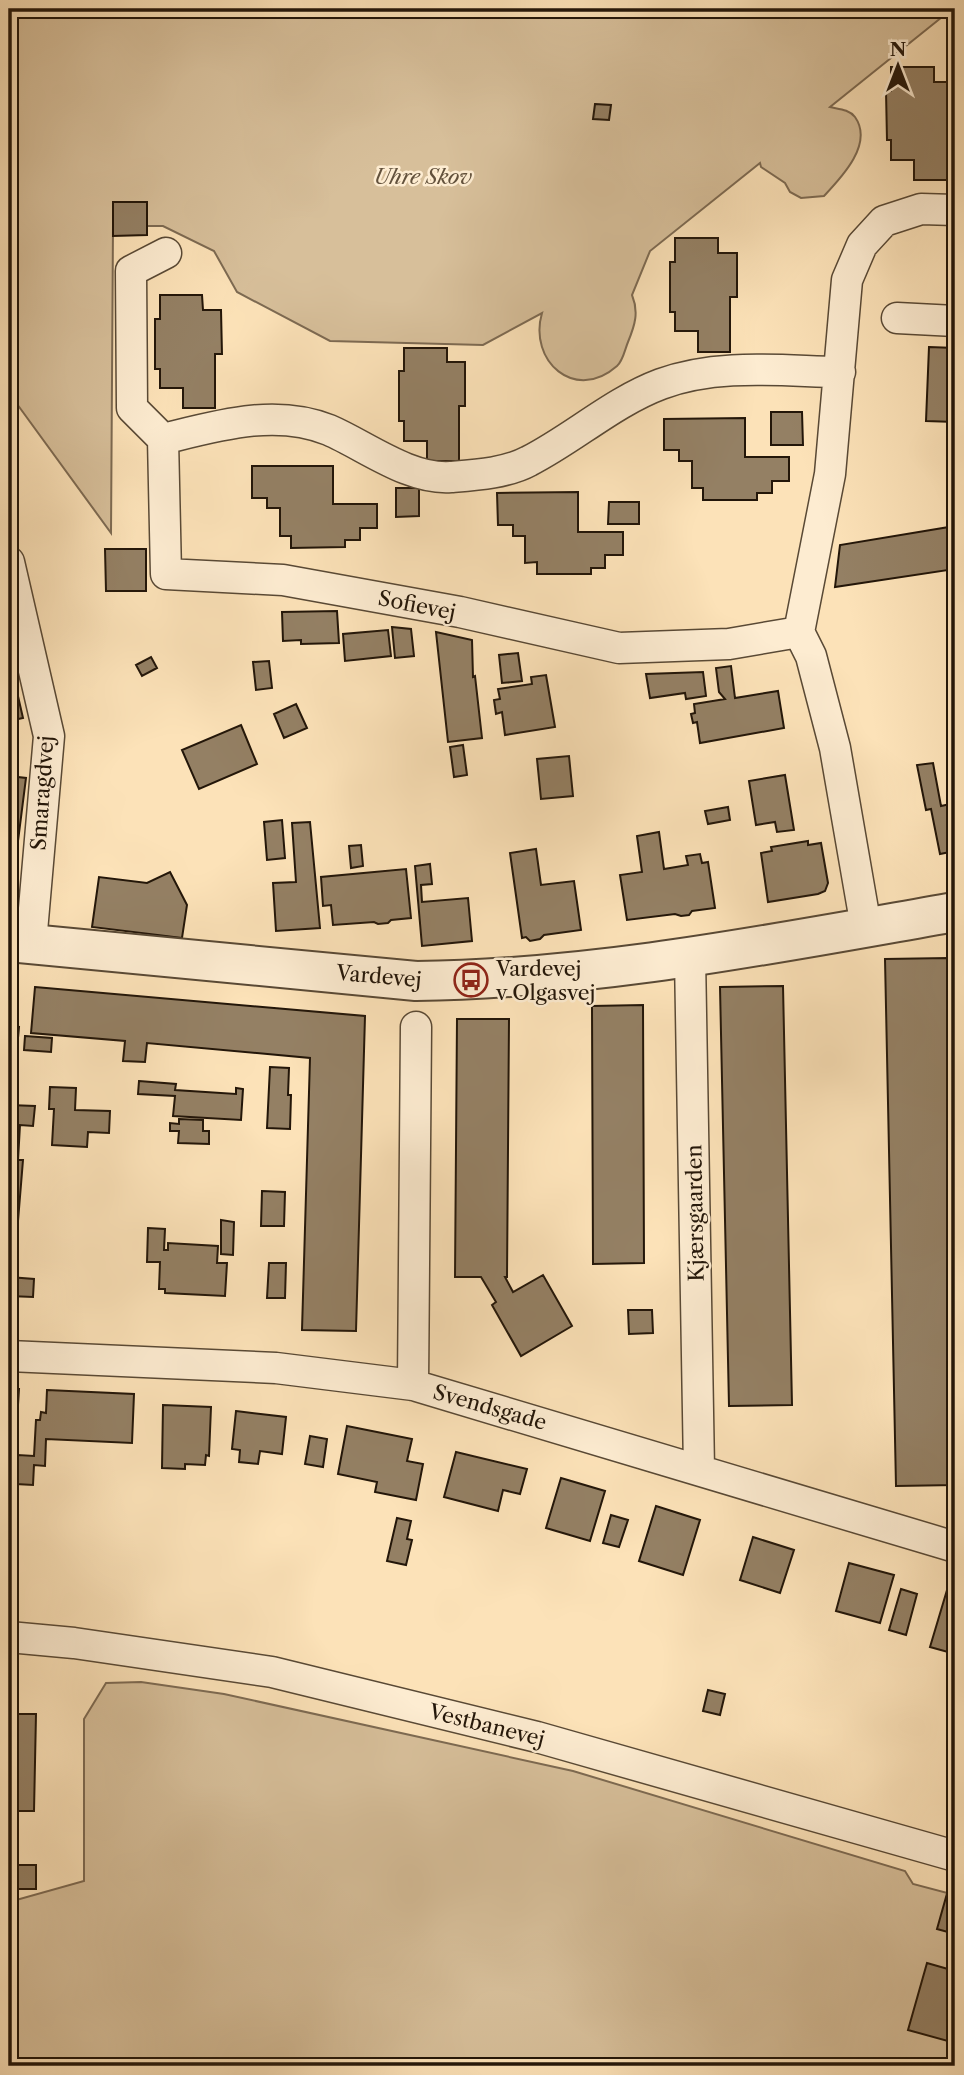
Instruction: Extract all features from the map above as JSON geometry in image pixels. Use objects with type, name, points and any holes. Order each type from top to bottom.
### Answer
[{"type":"street","points":[[866,927],[835,748],[811,656],[799,632],[830,474],[846,280],[862,245],[884,221],[921,209],[955,210]]},
{"type":"street","points":[[166,253],[131,271],[132,408],[163,439],[236,421],[284,420],[327,429],[404,469],[447,477],[491,472],[527,462],[633,397],[662,384],[701,373],[736,370],[840,372]]},
{"type":"street","points":[[897,318],[955,321]]},
{"type":"street","name":"Sofievej","points":[[163,439],[166,574],[283,580],[460,612],[620,648],[729,644],[799,632]]},
{"type":"street","name":"Smaragdvej","points":[[9,562],[49,736],[20,942]]},
{"type":"street","name":"Vardevej","points":[[20,942],[416,981],[538,976],[690,957],[955,912]]},
{"type":"street","name":"Kjærsgaarden","points":[[690,957],[699,1469]]},
{"type":"street","points":[[413,1385],[416,1027]]},
{"type":"street","name":"Svendsgade","points":[[9,1356],[276,1368],[413,1385],[955,1547]]},
{"type":"street","name":"Vestbanevej","points":[[9,1637],[74,1643],[272,1672],[537,1737],[955,1856]]},
{"type":"green space","name":"Uhre Skov","points":[[9,9],[952,9],[830,107],[853,114],[860,127],[861,138],[853,160],[824,196],[801,198],[790,192],[785,183],[761,167],[760,163],[650,251],[632,295],[635,318],[624,355],[617,366],[601,376],[586,380],[571,378],[558,371],[549,361],[542,347],[539,331],[542,313],[483,345],[330,341],[237,292],[214,251],[163,226],[113,226],[111,533],[9,393]]},
{"type":"green space","points":[[141,1682],[224,1694],[573,1771],[905,1871],[913,1884],[955,1895],[955,2066],[9,2066],[9,1902],[84,1881],[84,1719],[106,1683]]},
{"type":"building","points":[[891,67],[934,67],[934,82],[953,82],[953,125],[947,125],[947,180],[914,180],[914,160],[891,160],[891,140],[887,140],[886,91],[891,91]]},
{"type":"building","points":[[595,104],[611,105],[609,120],[593,119]]},
{"type":"building","points":[[113,202],[147,202],[147,235],[113,236]]},
{"type":"building","points":[[675,238],[718,238],[718,253],[737,253],[737,297],[730,297],[730,352],[698,352],[698,331],[675,331],[675,312],[670,312],[670,262],[675,262]]},
{"type":"building","points":[[160,295],[202,295],[203,310],[221,310],[222,354],[215,354],[215,408],[183,408],[183,388],[160,388],[160,369],[155,369],[155,319],[160,319]]},
{"type":"building","points":[[929,347],[955,348],[955,422],[926,421]]},
{"type":"building","points":[[404,348],[447,348],[447,362],[465,362],[465,406],[459,406],[459,461],[427,461],[427,441],[404,441],[404,421],[399,421],[399,371],[404,371]]},
{"type":"building","points":[[771,412],[802,412],[803,445],[771,445]]},
{"type":"building","points":[[745,418],[745,457],[789,457],[789,481],[772,481],[772,493],[757,493],[757,500],[703,500],[703,488],[692,488],[692,461],[679,461],[679,450],[664,450],[664,419]]},
{"type":"building","points":[[252,466],[333,466],[333,504],[377,504],[377,528],[360,528],[360,540],[345,540],[345,547],[291,548],[291,536],[280,536],[280,508],[267,508],[267,498],[252,498]]},
{"type":"building","points":[[396,488],[419,488],[419,516],[396,517]]},
{"type":"building","points":[[578,492],[578,532],[623,532],[623,555],[605,555],[605,568],[591,568],[591,574],[537,574],[537,562],[525,563],[525,536],[513,536],[513,525],[498,525],[497,493]]},
{"type":"building","points":[[609,502],[639,502],[639,524],[608,524]]},
{"type":"building","points":[[955,526],[955,569],[835,587],[840,545]]},
{"type":"building","points":[[105,549],[146,549],[146,591],[106,591]]},
{"type":"building","points":[[337,611],[339,643],[301,644],[301,640],[283,641],[282,612]]},
{"type":"building","points":[[392,627],[411,629],[414,656],[395,658]]},
{"type":"building","points":[[388,630],[391,656],[345,661],[343,634]]},
{"type":"building","points":[[436,632],[472,640],[473,677],[475,676],[482,738],[448,742]]},
{"type":"building","points":[[518,653],[522,681],[502,683],[499,655]]},
{"type":"building","points":[[9,657],[23,718],[9,721]]},
{"type":"building","points":[[151,657],[157,668],[142,676],[136,665]]},
{"type":"building","points":[[269,661],[272,688],[256,690],[253,662]]},
{"type":"building","points":[[731,666],[735,698],[778,691],[784,728],[700,743],[697,722],[693,723],[691,714],[695,713],[694,704],[725,699],[719,692],[716,668]]},
{"type":"building","points":[[703,672],[706,696],[686,699],[685,693],[650,698],[646,674]]},
{"type":"building","points":[[546,675],[555,727],[505,735],[502,712],[496,714],[494,700],[500,699],[498,689],[532,684],[531,677]]},
{"type":"building","points":[[296,704],[307,728],[284,738],[274,714]]},
{"type":"building","points":[[241,725],[257,764],[199,789],[182,750]]},
{"type":"building","points":[[463,745],[467,775],[454,777],[450,747]]},
{"type":"building","points":[[569,756],[573,796],[541,799],[537,759]]},
{"type":"building","points":[[933,763],[941,806],[955,803],[955,851],[940,854],[931,809],[926,810],[917,765]]},
{"type":"building","points":[[785,775],[794,830],[777,832],[775,822],[756,825],[749,781]]},
{"type":"building","points":[[9,776],[26,778],[10,904],[9,904]]},
{"type":"building","points":[[728,807],[730,820],[708,824],[705,811]]},
{"type":"building","points":[[282,820],[285,858],[267,860],[264,822]]},
{"type":"building","points":[[310,822],[320,928],[276,931],[273,883],[296,882],[292,823]]},
{"type":"building","points":[[659,832],[664,869],[688,865],[686,856],[700,854],[702,863],[708,862],[715,908],[692,911],[689,915],[675,914],[627,920],[620,875],[642,872],[637,836]]},
{"type":"building","points":[[808,841],[808,845],[821,843],[828,883],[825,891],[768,902],[761,853],[772,851],[771,847]]},
{"type":"building","points":[[361,845],[363,866],[351,868],[349,846]]},
{"type":"building","points":[[536,849],[541,885],[574,881],[581,930],[544,935],[540,939],[530,941],[526,937],[522,938],[510,853]]},
{"type":"building","points":[[430,864],[432,884],[421,885],[422,902],[468,898],[472,941],[422,946],[415,866]]},
{"type":"building","points":[[406,869],[411,918],[378,924],[333,925],[331,905],[323,906],[321,877]]},
{"type":"building","points":[[170,872],[187,905],[182,938],[92,927],[99,877],[147,883]]},
{"type":"building","points":[[948,958],[955,1317],[955,1485],[896,1486],[885,959]]},
{"type":"building","points":[[783,986],[792,1405],[729,1406],[720,987]]},
{"type":"building","points":[[35,987],[365,1016],[356,1331],[302,1330],[310,1058],[147,1043],[145,1062],[123,1061],[125,1041],[31,1033]]},
{"type":"building","points":[[643,1005],[644,1263],[593,1264],[592,1006]]},
{"type":"building","points":[[457,1019],[509,1019],[505,1277],[513,1292],[543,1275],[572,1326],[521,1356],[492,1305],[496,1302],[481,1277],[455,1277]]},
{"type":"building","points":[[9,1026],[19,1027],[17,1049],[9,1048]]},
{"type":"building","points":[[25,1036],[52,1038],[51,1052],[24,1050]]},
{"type":"building","points":[[270,1067],[289,1068],[290,1129],[267,1128]]},
{"type":"building","points":[[139,1081],[176,1084],[175,1090],[236,1094],[236,1088],[243,1089],[241,1120],[173,1116],[175,1096],[138,1094]]},
{"type":"building","points":[[50,1087],[76,1088],[75,1110],[110,1111],[109,1133],[88,1132],[87,1147],[52,1145],[54,1109],[49,1109]]},
{"type":"building","points":[[9,1105],[35,1106],[33,1126],[20,1125],[18,1160],[23,1160],[18,1221],[9,1220]]},
{"type":"building","points":[[179,1119],[203,1120],[203,1131],[209,1131],[209,1144],[178,1143],[179,1131],[170,1131],[170,1123],[179,1124]]},
{"type":"building","points":[[262,1191],[285,1192],[284,1226],[261,1226]]},
{"type":"building","points":[[221,1220],[234,1222],[233,1255],[221,1254]]},
{"type":"building","points":[[148,1228],[165,1229],[164,1250],[168,1250],[168,1243],[218,1246],[217,1263],[227,1263],[225,1296],[165,1293],[165,1289],[159,1289],[160,1262],[147,1262]]},
{"type":"building","points":[[269,1263],[286,1263],[285,1298],[267,1298]]},
{"type":"building","points":[[9,1277],[34,1279],[33,1297],[9,1296]]},
{"type":"building","points":[[628,1310],[652,1310],[653,1333],[629,1334]]},
{"type":"building","points":[[9,1389],[19,1389],[16,1436],[9,1436]]},
{"type":"building","points":[[47,1390],[134,1394],[132,1443],[46,1439],[45,1466],[34,1465],[33,1485],[16,1484],[18,1455],[34,1456],[36,1420],[40,1420],[41,1412],[46,1413]]},
{"type":"building","points":[[163,1405],[211,1407],[209,1456],[206,1455],[205,1465],[185,1464],[185,1469],[162,1468]]},
{"type":"building","points":[[236,1411],[286,1417],[282,1454],[260,1451],[258,1464],[239,1462],[240,1450],[232,1449]]},
{"type":"building","points":[[347,1426],[412,1439],[407,1461],[423,1464],[416,1500],[375,1492],[377,1482],[338,1474]]},
{"type":"building","points":[[310,1436],[327,1439],[323,1467],[305,1464]]},
{"type":"building","points":[[456,1452],[527,1469],[520,1494],[503,1490],[498,1511],[444,1497]]},
{"type":"building","points":[[561,1478],[605,1491],[590,1541],[546,1528]]},
{"type":"building","points":[[656,1506],[700,1520],[683,1575],[639,1561]]},
{"type":"building","points":[[611,1515],[628,1520],[619,1547],[603,1543]]},
{"type":"building","points":[[397,1518],[411,1521],[407,1539],[412,1540],[406,1565],[387,1561]]},
{"type":"building","points":[[753,1537],[794,1550],[780,1593],[740,1580]]},
{"type":"building","points":[[849,1563],[894,1575],[880,1623],[836,1611]]},
{"type":"building","points":[[901,1589],[917,1594],[906,1635],[889,1630]]},
{"type":"building","points":[[947,1590],[955,1593],[955,1654],[930,1647]]},
{"type":"building","points":[[708,1690],[725,1694],[720,1715],[703,1711]]},
{"type":"building","points":[[9,1714],[36,1714],[34,1811],[9,1811]]},
{"type":"building","points":[[9,1858],[10,1865],[36,1865],[36,1889],[9,1889]]},
{"type":"building","points":[[948,1890],[955,1892],[955,1934],[937,1929]]},
{"type":"building","points":[[927,1963],[955,1971],[955,2043],[908,2030]]},
{"type":"place","name":"Vardevej v Olgasvej","points":[[471,980]]}]
